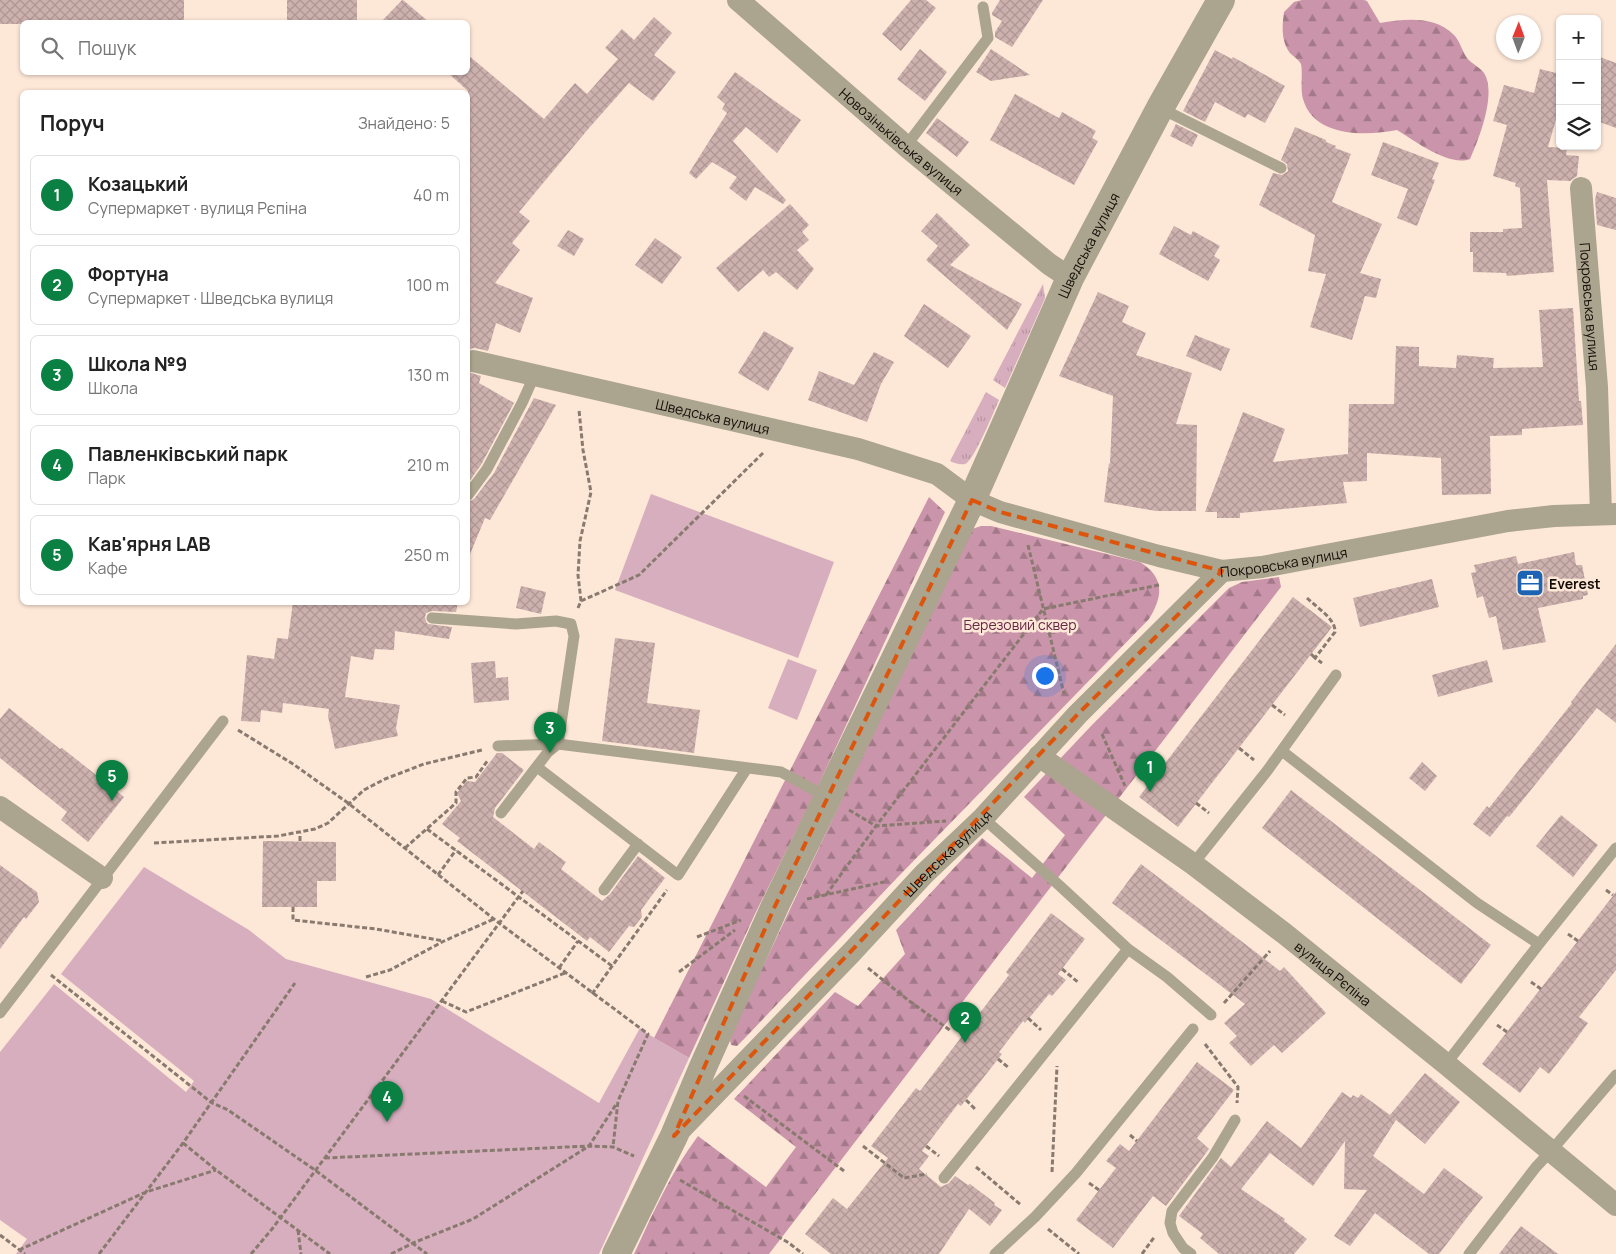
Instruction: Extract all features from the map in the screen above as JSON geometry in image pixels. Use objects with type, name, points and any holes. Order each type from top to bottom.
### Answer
[{"type":"street","name":"Новозіньківська вулиця","points":[[738,0],[906,146],[1049,264],[1070,278]]},
{"type":"street","name":"Шведська вулиця","points":[[616,1254],[674,1136],[775,906],[972,500],[1070,278],[1160,108],[1221,0]]},
{"type":"street","name":"Покровська вулиця","points":[[972,500],[1000,512],[1222,571],[1262,567],[1508,521],[1554,516],[1609,514],[1581,188]]},
{"type":"street","name":"Шведська вулиця","points":[[470,363],[535,374],[574,385],[858,449],[937,474],[972,500]]},
{"type":"street","name":"Шведська вулиця","points":[[674,1136],[851,953],[924,874],[983,818],[1078,714],[1222,571]]},
{"type":"street","name":"вулиця Рєпіна","points":[[1039,756],[1193,864],[1285,934],[1616,1205]]},
{"type":"street","points":[[0,807],[102,878]]},
{"type":"lane","points":[[906,146],[988,38],[983,7]]},
{"type":"lane","points":[[1160,108],[1281,168]]},
{"type":"lane","points":[[470,492],[487,469],[535,374]]},
{"type":"lane","points":[[432,618],[516,624],[556,621],[571,624],[574,636],[558,744],[548,752],[501,813]]},
{"type":"lane","points":[[1193,864],[1282,751],[1336,675]]},
{"type":"lane","points":[[0,1013],[223,721]]},
{"type":"lane","points":[[498,746],[558,744],[781,772],[827,797]]},
{"type":"lane","points":[[1282,751],[1477,903],[1539,944]]},
{"type":"lane","points":[[537,767],[678,875],[747,768]]},
{"type":"lane","points":[[983,818],[1128,949],[1167,977],[1211,1015]]},
{"type":"lane","points":[[604,890],[638,844]]},
{"type":"lane","points":[[1446,1064],[1616,848]]},
{"type":"lane","points":[[944,1178],[1128,949]]},
{"type":"lane","points":[[994,1254],[1035,1217],[1076,1173],[1194,1029]]},
{"type":"lane","points":[[1469,1254],[1536,1167],[1616,1075]]},
{"type":"lane","points":[[1191,1254],[1183,1248],[1173,1232],[1170,1223],[1172,1211],[1213,1157],[1235,1120]]},
{"type":"path","points":[[571,624],[581,601],[578,575],[580,541],[591,492],[574,385]]},
{"type":"path","points":[[581,601],[638,575],[765,450],[780,431]]},
{"type":"path","points":[[1028,544],[1066,703]]},
{"type":"path","points":[[924,874],[826,895],[876,826],[1043,609],[1159,585]]},
{"type":"path","points":[[1307,598],[1335,627],[1335,632],[1315,658]]},
{"type":"path","points":[[1311,654],[1336,675]]},
{"type":"path","points":[[223,721],[293,764],[348,803],[499,923],[648,1034],[618,1101],[589,1146],[473,1219],[413,1243],[392,1254]]},
{"type":"path","points":[[1102,734],[1126,788]]},
{"type":"path","points":[[128,845],[300,833],[328,823],[364,790],[385,779],[424,764],[498,746]]},
{"type":"path","points":[[405,848],[456,803],[456,792],[467,778],[476,777],[498,746]]},
{"type":"path","points":[[827,797],[876,826],[983,818]]},
{"type":"path","points":[[427,829],[612,966]]},
{"type":"path","points":[[300,833],[300,842]]},
{"type":"path","points":[[438,874],[456,850]]},
{"type":"path","points":[[592,994],[678,875]]},
{"type":"path","points":[[251,1254],[272,1229],[279,1217],[523,891]]},
{"type":"path","points":[[293,907],[293,920],[376,929],[444,941]]},
{"type":"path","points":[[366,977],[397,967],[444,941],[494,919]]},
{"type":"path","points":[[679,972],[747,919],[696,937]]},
{"type":"path","points":[[1211,1015],[1234,993],[1285,934]]},
{"type":"path","points":[[559,968],[578,941]]},
{"type":"path","points":[[851,953],[908,1000],[951,1031]]},
{"type":"path","points":[[38,964],[212,1104],[228,1110],[315,1170],[427,1254]]},
{"type":"path","points":[[442,1001],[466,1012],[565,973]]},
{"type":"path","points":[[100,1254],[212,1104],[295,983]]},
{"type":"path","points":[[1194,1029],[1238,1087],[1235,1120]]},
{"type":"path","points":[[1050,1201],[1059,1034]]},
{"type":"path","points":[[740,1093],[844,1171]]},
{"type":"path","points":[[613,1147],[618,1101]]},
{"type":"path","points":[[183,1143],[216,1170],[330,1254]]},
{"type":"path","points":[[325,1158],[589,1146],[613,1147],[658,1168],[789,1243],[803,1254]]},
{"type":"path","points":[[863,1146],[904,1178],[934,1172],[944,1178]]},
{"type":"path","points":[[962,1155],[1079,1254]]},
{"type":"path","points":[[19,1250],[146,1192],[216,1170]]},
{"type":"path","points":[[298,1230],[301,1254]]},
{"type":"path","points":[[0,1235],[25,1254]]},
{"type":"highlighted area","points":[[972,500],[1000,512],[1222,571],[1078,714],[674,1136],[775,906]]},
{"type":"green space","points":[[1302,0],[1364,0],[1367,1],[1380,23],[1399,20],[1429,21],[1438,24],[1454,35],[1467,58],[1483,71],[1488,82],[1488,104],[1478,140],[1470,159],[1462,161],[1442,156],[1432,152],[1397,130],[1357,133],[1330,128],[1318,121],[1309,112],[1303,99],[1301,64],[1287,48],[1283,33],[1284,12],[1294,2]]},
{"type":"green space","points":[[1043,284],[1045,298],[1005,388],[993,380]]},
{"type":"green space","points":[[986,392],[999,400],[978,445],[969,461],[965,464],[957,464],[950,461]]},
{"type":"green space","points":[[651,494],[834,562],[798,658],[615,590]]},
{"type":"green space","points":[[929,497],[945,512],[689,1058],[654,1038]]},
{"type":"green space","name":"Березовий сквер","points":[[981,526],[991,526],[1140,562],[1154,574],[1158,581],[1159,595],[1154,611],[1149,619],[896,879],[745,1038],[737,1046],[731,1045],[730,1040],[733,1030],[969,530]]},
{"type":"green space","points":[[1279,577],[1281,587],[769,1254],[634,1254],[671,1178],[698,1136],[766,1187],[796,1147],[734,1099],[835,992],[858,1006],[905,954],[896,930],[982,838],[1032,878],[1065,835],[1024,797],[1091,726],[1229,588],[1242,582]]},
{"type":"green space","points":[[788,659],[817,670],[797,720],[768,708]]},
{"type":"green space","points":[[144,867],[249,930],[286,959],[431,999],[599,1103],[640,1028],[689,1058],[599,1254],[16,1254],[27,1239],[0,1220],[0,1052],[54,984],[186,1092],[194,1081],[61,974]]},
{"type":"building","points":[[0,0],[184,0],[184,20],[20,20],[20,24],[0,24]]},
{"type":"building","points":[[287,0],[357,0],[357,20],[287,20]]},
{"type":"building","points":[[403,0],[427,20],[383,20]]},
{"type":"building","points":[[911,0],[926,0],[936,8],[901,51],[882,34]]},
{"type":"building","points":[[1000,0],[1043,0],[1012,47],[995,37],[995,32],[1002,21],[992,15],[992,13]]},
{"type":"building","points":[[654,17],[672,33],[654,55],[676,72],[653,101],[629,83],[519,212],[530,221],[512,243],[520,250],[495,283],[533,298],[520,333],[496,323],[488,351],[470,349],[470,90],[467,90],[450,75],[470,75],[470,57],[544,119],[575,83],[587,94],[618,59],[605,48],[622,29],[634,40]]},
{"type":"building","points":[[920,49],[947,72],[925,101],[897,79]]},
{"type":"building","points":[[991,49],[1030,75],[991,81],[976,72]]},
{"type":"building","points":[[1215,50],[1232,59],[1233,57],[1285,86],[1265,123],[1248,114],[1245,118],[1215,102],[1205,122],[1183,111]]},
{"type":"building","points":[[1601,57],[1616,63],[1616,128],[1601,122]]},
{"type":"building","points":[[1540,69],[1556,73],[1556,120],[1548,147],[1556,147],[1556,150],[1567,150],[1566,155],[1579,156],[1577,176],[1570,181],[1547,180],[1554,272],[1507,276],[1506,273],[1473,272],[1470,232],[1503,232],[1503,229],[1522,228],[1520,188],[1515,186],[1516,183],[1493,176],[1507,125],[1493,121],[1504,85],[1534,93]]},
{"type":"building","points":[[735,72],[801,120],[777,153],[746,127],[733,141],[786,200],[783,204],[755,187],[746,201],[729,188],[737,177],[712,162],[696,179],[689,173],[727,113],[722,109],[725,104],[717,97]]},
{"type":"building","points":[[1015,94],[1059,118],[1062,112],[1096,131],[1092,138],[1098,141],[1074,185],[990,140]]},
{"type":"building","points":[[937,118],[969,142],[957,157],[926,133]]},
{"type":"building","points":[[1176,124],[1198,135],[1192,147],[1170,136]]},
{"type":"building","points":[[1295,127],[1326,140],[1326,142],[1336,146],[1335,148],[1351,154],[1332,202],[1382,224],[1360,273],[1381,279],[1376,298],[1365,296],[1352,340],[1310,327],[1326,274],[1308,271],[1315,235],[1259,205],[1273,173],[1282,175],[1288,171],[1287,164],[1281,160]]},
{"type":"building","points":[[1383,142],[1439,163],[1432,179],[1435,180],[1417,226],[1397,218],[1408,189],[1371,175]]},
{"type":"building","points":[[1597,192],[1616,198],[1616,230],[1597,225],[1595,199]]},
{"type":"building","points":[[790,204],[809,225],[802,232],[809,240],[797,250],[814,269],[797,290],[776,272],[769,277],[763,270],[738,292],[716,268]]},
{"type":"building","points":[[937,213],[970,245],[950,265],[1022,304],[1007,330],[926,260],[938,246],[921,231]]},
{"type":"building","points":[[1174,226],[1191,235],[1193,231],[1220,246],[1214,256],[1220,260],[1208,281],[1159,254]]},
{"type":"building","points":[[568,230],[584,239],[574,256],[557,246]]},
{"type":"building","points":[[655,238],[682,257],[662,284],[635,265]]},
{"type":"building","points":[[1098,292],[1129,306],[1122,322],[1146,333],[1136,355],[1192,373],[1176,424],[1197,425],[1196,511],[1156,511],[1104,502],[1110,464],[1113,396],[1059,376]]},
{"type":"building","points":[[924,304],[971,336],[948,368],[904,336]]},
{"type":"building","points":[[1573,308],[1579,401],[1581,401],[1583,425],[1522,429],[1522,435],[1490,436],[1491,494],[1442,495],[1441,458],[1367,453],[1367,481],[1343,482],[1347,503],[1240,513],[1240,518],[1217,518],[1217,512],[1205,512],[1243,412],[1285,429],[1273,462],[1348,454],[1349,404],[1394,404],[1396,346],[1419,347],[1419,366],[1456,368],[1457,355],[1494,358],[1493,368],[1543,367],[1539,310]]},
{"type":"building","points":[[764,331],[794,348],[768,391],[738,373]]},
{"type":"building","points":[[1195,335],[1230,349],[1221,371],[1186,356]]},
{"type":"building","points":[[874,352],[894,362],[881,384],[867,422],[808,400],[819,371],[854,385]]},
{"type":"building","points":[[470,373],[481,376],[479,383],[514,403],[481,465],[470,480]]},
{"type":"building","points":[[534,398],[556,405],[490,520],[485,518],[470,554],[470,501],[474,499],[494,473]]},
{"type":"building","points":[[1574,552],[1576,565],[1582,565],[1588,595],[1583,596],[1583,599],[1538,608],[1546,642],[1503,650],[1496,616],[1489,618],[1483,596],[1477,598],[1471,573],[1476,572],[1474,565],[1516,556],[1518,564]]},
{"type":"building","points":[[1432,579],[1439,607],[1360,627],[1353,598]]},
{"type":"building","points":[[521,586],[546,592],[541,614],[516,608]]},
{"type":"building","points":[[1293,597],[1332,627],[1178,827],[1139,797]]},
{"type":"building","points":[[293,605],[457,605],[456,612],[432,611],[426,613],[425,617],[428,624],[452,627],[449,639],[395,631],[394,650],[375,649],[373,660],[351,656],[345,697],[400,705],[396,728],[398,736],[335,749],[328,716],[329,709],[283,703],[282,713],[261,710],[260,722],[241,721],[247,655],[274,659],[277,638],[288,639]]},
{"type":"building","points":[[615,638],[655,643],[647,703],[700,710],[694,753],[602,741]]},
{"type":"building","points":[[1616,644],[1616,723],[1597,708],[1509,817],[1507,816],[1490,837],[1473,824],[1487,806],[1489,808]]},
{"type":"building","points":[[1487,660],[1493,682],[1438,697],[1432,675]]},
{"type":"building","points":[[495,661],[496,678],[508,677],[509,700],[474,703],[471,663]]},
{"type":"building","points":[[9,708],[124,797],[88,842],[61,820],[67,812],[0,758],[0,719]]},
{"type":"building","points":[[497,753],[502,753],[524,770],[495,808],[493,817],[534,849],[539,842],[566,862],[561,869],[602,901],[610,894],[638,856],[665,878],[641,910],[642,917],[634,927],[629,926],[609,952],[590,937],[587,941],[457,841],[460,838],[442,824],[461,801],[457,793],[467,781],[475,782]]},
{"type":"building","points":[[1422,762],[1437,776],[1425,791],[1409,778]]},
{"type":"building","points":[[1291,790],[1491,945],[1461,984],[1262,828]]},
{"type":"building","points":[[1561,815],[1598,845],[1573,877],[1536,846]]},
{"type":"building","points":[[263,841],[336,842],[336,881],[317,881],[317,907],[262,907]]},
{"type":"building","points":[[1141,864],[1280,971],[1284,967],[1326,1013],[1282,1053],[1274,1045],[1251,1066],[1229,1043],[1237,1036],[1224,1023],[1245,1004],[1112,903]]},
{"type":"building","points":[[0,865],[37,892],[39,902],[26,919],[24,917],[0,949]]},
{"type":"building","points":[[1616,892],[1616,970],[1579,1017],[1588,1023],[1574,1042],[1549,1074],[1540,1067],[1520,1093],[1482,1064]]},
{"type":"building","points":[[1051,913],[1085,939],[1058,974],[1066,980],[1052,996],[1049,994],[1025,1023],[1023,1021],[999,1052],[1002,1054],[961,1106],[958,1104],[922,1151],[929,1156],[919,1169],[941,1187],[949,1183],[955,1176],[968,1185],[970,1184],[1002,1210],[990,1226],[957,1199],[969,1209],[939,1254],[831,1254],[805,1234],[833,1198],[847,1209],[888,1158],[871,1146],[916,1088],[920,1091],[1009,975],[1006,972]]},
{"type":"building","points":[[1197,1062],[1234,1090],[1197,1138],[1209,1149],[1166,1206],[1153,1196],[1113,1248],[1076,1220],[1116,1168],[1106,1161],[1120,1144],[1129,1151]]},
{"type":"building","points":[[1425,1073],[1460,1102],[1425,1144],[1396,1120],[1373,1156],[1424,1194],[1444,1168],[1483,1197],[1439,1254],[1429,1254],[1375,1213],[1350,1246],[1334,1236],[1367,1190],[1344,1189],[1345,1141],[1313,1186],[1270,1153],[1241,1189],[1285,1219],[1284,1221],[1307,1239],[1294,1254],[1219,1254],[1200,1238],[1203,1234],[1179,1216],[1221,1158],[1231,1167],[1267,1121],[1301,1148],[1342,1092],[1351,1098],[1353,1095],[1358,1098],[1361,1094],[1390,1115]]},
{"type":"building","points":[[1521,1226],[1558,1254],[1499,1254]]},
{"type":"place","name":"Everest","points":[[1530,583]]},
{"type":"place","name":"Школа №9","points":[[550,753]]},
{"type":"place","name":"Козацький","points":[[1150,792]]},
{"type":"place","name":"Кав'ярня LAB","points":[[112,801]]},
{"type":"place","name":"Фортуна","points":[[965,1043]]},
{"type":"place","name":"Павленківський парк","points":[[387,1122]]}]
